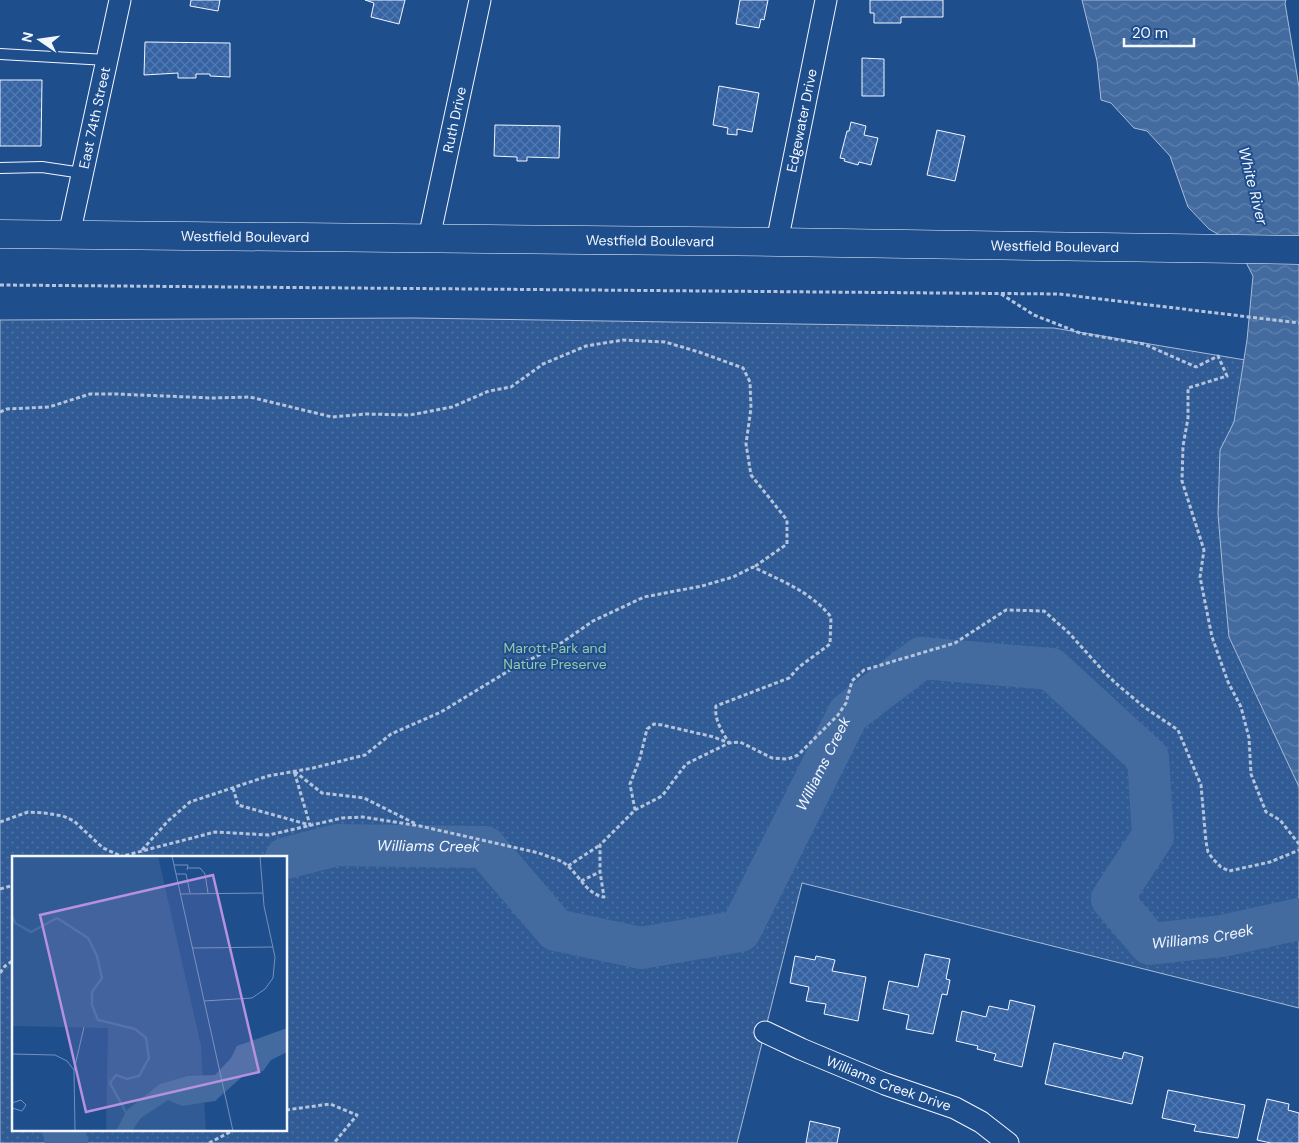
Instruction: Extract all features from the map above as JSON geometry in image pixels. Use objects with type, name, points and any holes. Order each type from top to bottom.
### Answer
[{"type":"street","name":"East 74th Street","points":[[68,235],[120,0]]},
{"type":"street","name":"Ruth Drive","points":[[429,238],[480,0]]},
{"type":"street","name":"Edgewater Drive","points":[[777,242],[826,0]]},
{"type":"street","name":"Westfield Boulevard","points":[[0,234],[777,242],[1299,250]]},
{"type":"street","name":"Williams Creek Drive","points":[[765,1032],[885,1084],[955,1108],[981,1122],[1008,1143]]},
{"type":"lane","points":[[0,54],[107,60]]},
{"type":"lane","points":[[0,168],[42,167],[82,173]]},
{"type":"path","points":[[0,285],[1059,294],[1299,322]]},
{"type":"path","points":[[1000,293],[1034,315],[1080,333],[1144,344],[1196,367],[1218,356],[1227,376],[1188,388],[1188,418],[1183,446],[1182,481],[1204,550],[1200,577],[1212,637],[1228,682],[1241,707],[1249,738],[1251,774],[1266,812],[1280,820],[1299,844]]},
{"type":"path","points":[[0,412],[7,409],[49,407],[90,394],[116,394],[212,398],[250,397],[332,417],[366,414],[410,415],[452,407],[489,391],[511,387],[543,364],[586,346],[623,340],[665,342],[699,352],[743,368],[750,382],[751,408],[746,444],[751,475],[787,520],[788,544],[754,567],[733,577],[702,586],[644,597],[594,621],[557,646],[515,667],[441,712],[390,734],[365,754],[268,776],[190,802],[168,821],[142,850]]},
{"type":"path","points":[[729,743],[717,722],[716,706],[789,678],[799,667],[830,644],[831,617],[824,608],[802,590],[754,567]]},
{"type":"path","points":[[568,866],[600,845],[635,810],[662,796],[686,764],[729,743],[740,742],[772,758],[788,759],[798,755],[838,715],[846,703],[852,681],[864,670],[955,643],[1006,610],[1044,611],[1069,633],[1119,686],[1144,707],[1178,730],[1201,785],[1208,852],[1221,867],[1230,871],[1270,862],[1299,850]]},
{"type":"path","points":[[635,810],[630,784],[640,758],[647,730],[654,724],[714,736],[729,743]]},
{"type":"path","points":[[294,771],[310,825]]},
{"type":"path","points":[[294,771],[322,793],[364,798],[420,826]]},
{"type":"path","points":[[232,788],[238,805],[310,825]]},
{"type":"path","points":[[0,822],[28,812],[63,816],[74,821],[103,848],[119,856]]},
{"type":"path","points":[[124,856],[215,832],[269,835],[342,818],[363,817],[420,826],[558,860],[568,866],[597,896],[604,897],[600,872],[600,845]]},
{"type":"path","points":[[581,881],[600,872]]},
{"type":"path","points":[[0,973],[5,966],[12,961]]},
{"type":"path","points":[[288,1110],[330,1104],[358,1115],[334,1143]]},
{"type":"path","points":[[209,1143],[234,1130]]},
{"type":"green space","name":"Marott Park and Nature Preserve","points":[[414,318],[1054,328],[1299,369],[1299,1008],[802,883],[737,1143],[0,1143],[0,320]]},
{"type":"water","name":"White River","points":[[1082,0],[1286,0],[1299,87],[1299,787],[1229,637],[1223,574],[1218,514],[1220,450],[1234,422],[1247,340],[1253,276],[1237,245],[1209,229],[1188,207],[1170,156],[1147,131],[1134,128],[1111,103],[1101,100],[1097,61]]},
{"type":"building","points":[[191,0],[220,0],[218,11],[190,6]]},
{"type":"building","points":[[365,0],[405,0],[399,24],[371,17],[374,3]]},
{"type":"building","points":[[740,0],[768,0],[764,20],[761,19],[759,28],[736,24]]},
{"type":"building","points":[[870,0],[943,0],[943,17],[901,17],[901,23],[874,23],[874,13],[870,13]]},
{"type":"building","points":[[145,42],[230,43],[230,77],[196,74],[196,78],[178,78],[178,73],[144,75]]},
{"type":"building","points":[[862,58],[884,59],[884,96],[862,96]]},
{"type":"building","points":[[0,80],[42,80],[41,146],[0,146]]},
{"type":"building","points":[[719,86],[759,93],[752,132],[737,129],[737,135],[727,134],[728,128],[713,125]]},
{"type":"building","points":[[851,122],[866,126],[864,135],[878,138],[871,165],[859,162],[858,165],[840,158]]},
{"type":"building","points":[[495,125],[560,126],[559,158],[527,157],[527,161],[517,161],[517,157],[494,156]]},
{"type":"building","points":[[937,130],[965,136],[955,181],[927,175]]},
{"type":"building","points":[[925,954],[950,959],[946,979],[950,980],[947,995],[942,994],[933,1034],[906,1029],[909,1015],[883,1009],[889,981],[918,987]]},
{"type":"building","points":[[795,956],[815,960],[816,956],[835,960],[832,971],[866,977],[858,1021],[824,1014],[826,1004],[806,1001],[809,987],[790,983]]},
{"type":"building","points":[[1010,1000],[1035,1006],[1022,1067],[994,1060],[996,1054],[977,1049],[978,1046],[956,1041],[962,1011],[986,1017],[989,1006],[1008,1010]]},
{"type":"building","points":[[1054,1043],[1122,1059],[1124,1052],[1143,1057],[1132,1104],[1045,1084]]},
{"type":"building","points":[[1168,1090],[1245,1105],[1238,1138],[1194,1131],[1196,1125],[1162,1118]]},
{"type":"building","points":[[1267,1099],[1289,1104],[1288,1110],[1299,1113],[1299,1143],[1271,1143],[1257,1140]]},
{"type":"building","points":[[810,1121],[840,1128],[837,1143],[806,1143]]},
{"type":"waterway","name":"Williams Creek","points":[[288,857],[337,845],[485,847],[556,930],[641,948],[740,931],[848,714],[921,658],[1051,669],[1148,758],[1153,836],[1112,899],[1150,944],[1222,936],[1299,919]]},
{"type":"waterway","name":"Williams Creek","points":[[63,1130],[67,1143]]}]
